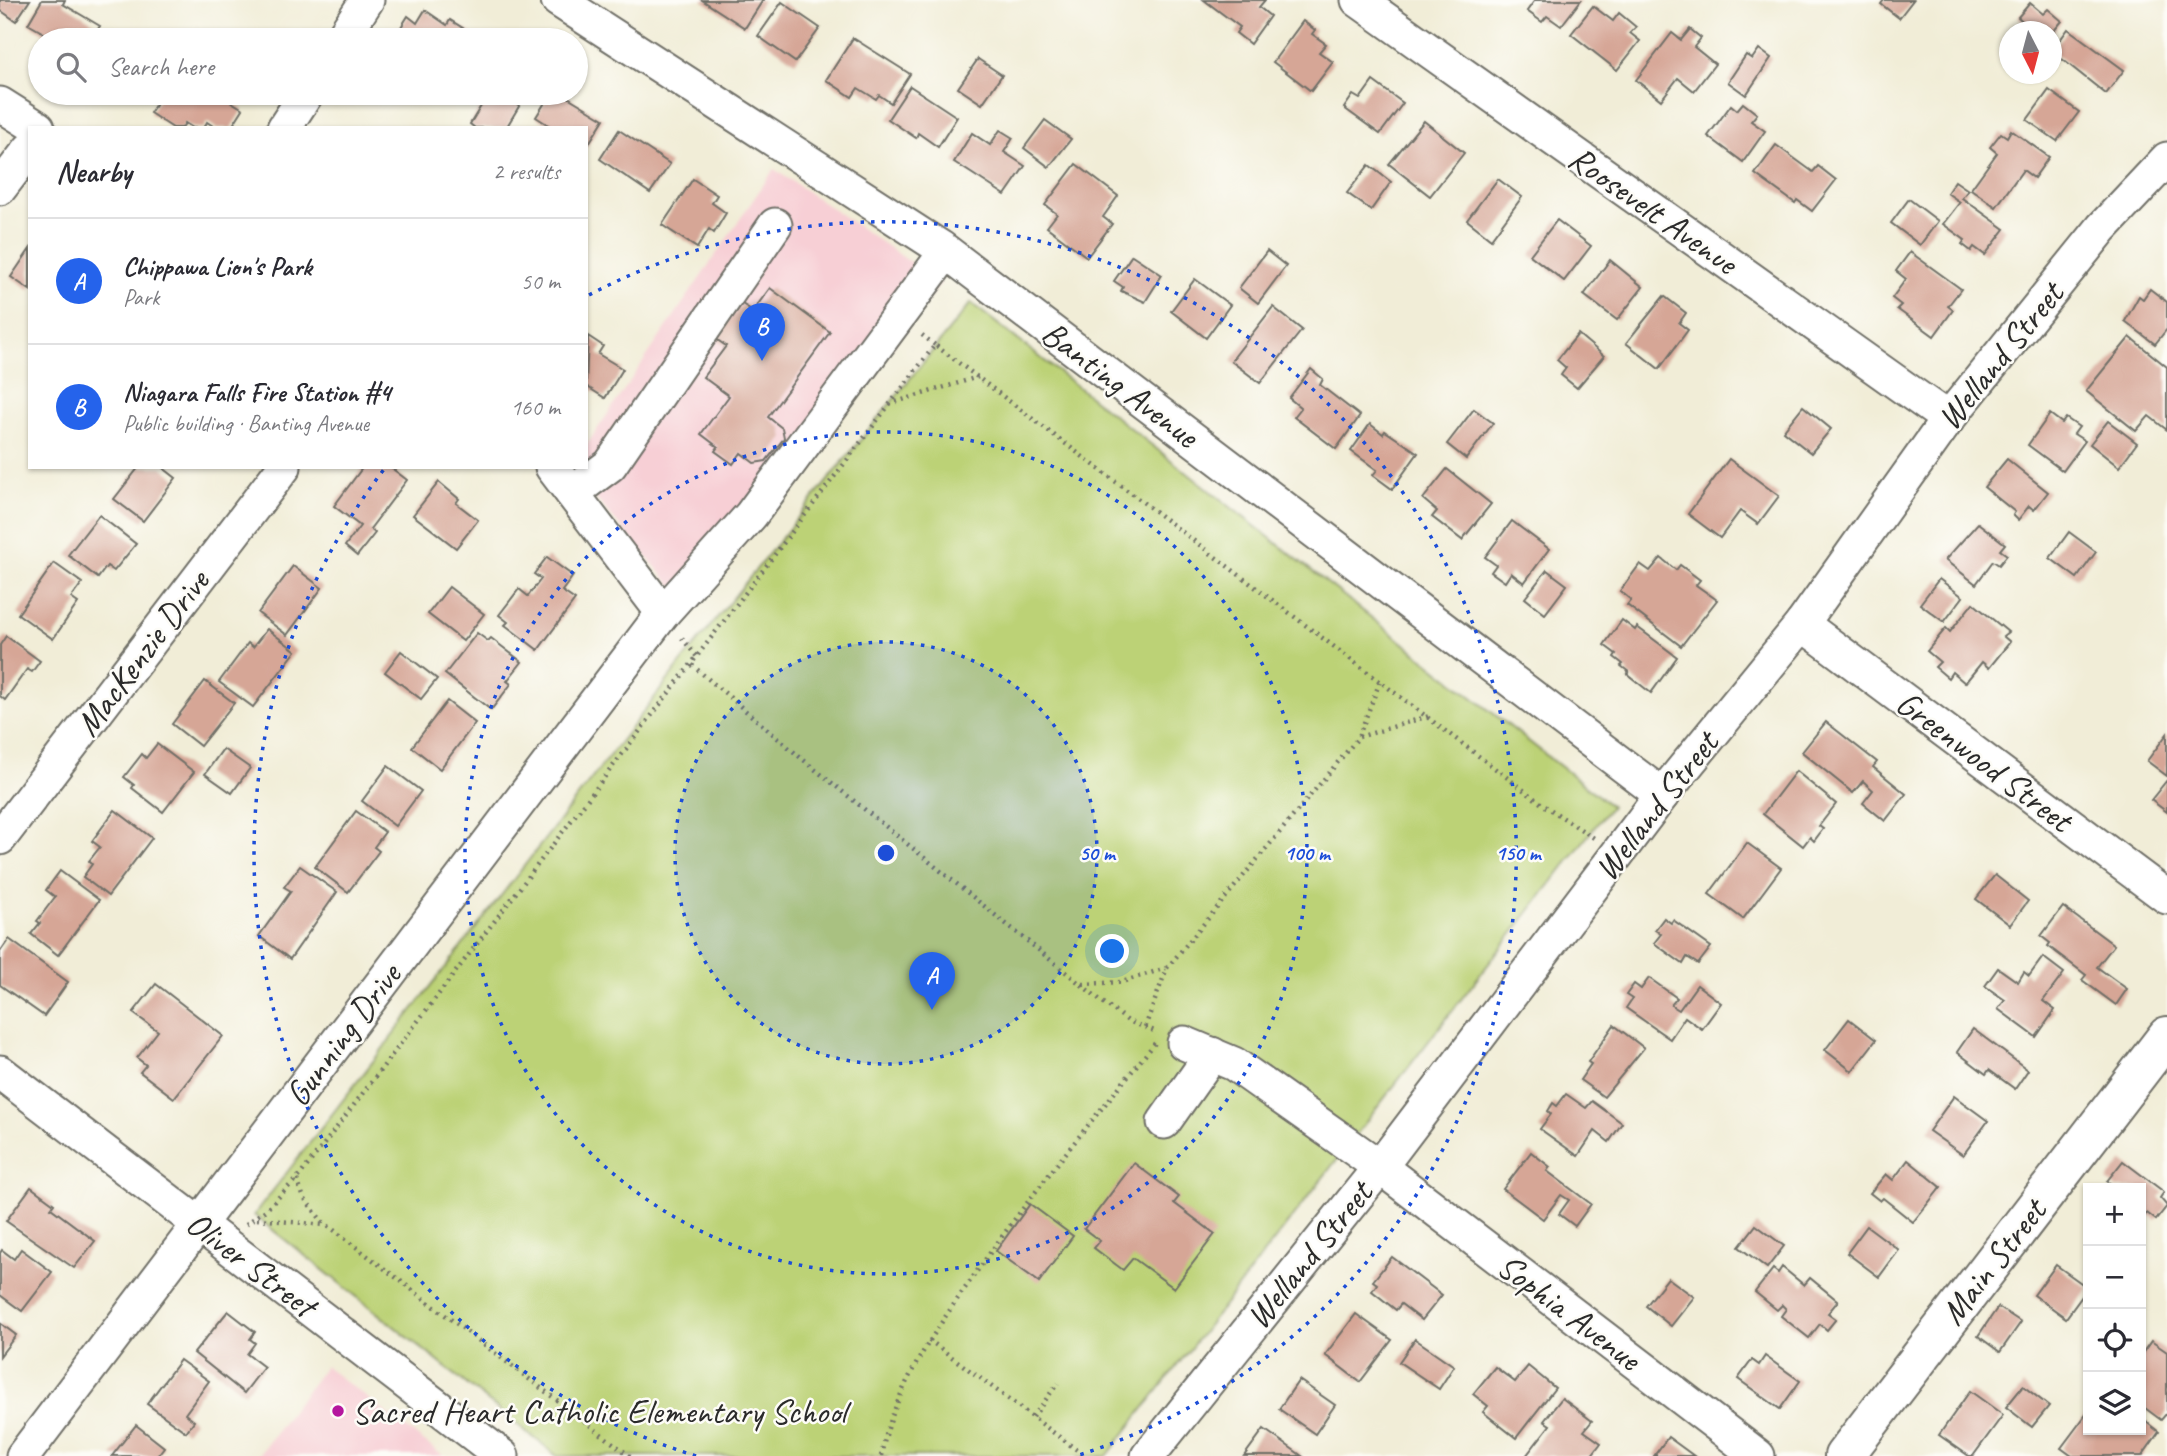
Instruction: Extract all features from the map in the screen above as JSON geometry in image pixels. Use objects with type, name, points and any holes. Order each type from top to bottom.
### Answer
[{"type":"main road","name":"Main Street","points":[[1844,1456],[2167,1035]]},
{"type":"street","points":[[349,28],[367,0]]},
{"type":"street","name":"Banting Avenue","points":[[558,0],[946,252],[1662,795]]},
{"type":"street","name":"Roosevelt Avenue","points":[[1358,0],[1948,419]]},
{"type":"street","points":[[0,104],[35,126]]},
{"type":"street","points":[[285,126],[299,105]]},
{"type":"street","points":[[0,188],[28,152]]},
{"type":"street","name":"Welland Street","points":[[1147,1456],[1380,1167],[1662,795],[1801,624],[1948,419],[2102,228],[2167,159]]},
{"type":"street","points":[[572,493],[610,465],[775,225]]},
{"type":"street","name":"Gunning Drive","points":[[23,1456],[663,612],[751,515],[946,252]]},
{"type":"street","name":"MacKenzie Drive","points":[[0,838],[282,469]]},
{"type":"street","points":[[554,469],[663,612]]},
{"type":"street","name":"Greenwood Street","points":[[1801,624],[2167,897]]},
{"type":"street","name":"Sophia Avenue","points":[[1164,1122],[1198,1049],[1234,1064],[1380,1167],[1758,1456]]},
{"type":"street","name":"Oliver Street","points":[[0,1072],[502,1456]]},
{"type":"path","points":[[245,1224],[257,1218],[297,1179],[935,345],[1575,828],[1622,848]]},
{"type":"path","points":[[894,402],[979,377]]},
{"type":"path","points":[[692,664],[801,758],[1128,1021],[1162,1034],[1022,1207],[929,1340],[894,1405],[881,1456]]},
{"type":"path","points":[[1144,1027],[1167,968],[1358,738],[1381,679]]},
{"type":"path","points":[[1358,738],[1429,716]]},
{"type":"path","points":[[1082,984],[1122,982],[1167,968]]},
{"type":"path","points":[[297,1179],[310,1207],[328,1226],[630,1456]]},
{"type":"path","points":[[257,1218],[328,1226]]},
{"type":"path","points":[[929,1340],[1085,1456]]},
{"type":"path","points":[[1033,1417],[1058,1383]]},
{"type":"shaded area","points":[[774,169],[941,283],[693,610],[570,469],[588,469],[588,443]]},
{"type":"shaded area","name":"Sacred Heart Catholic Elementary School","points":[[325,1366],[443,1456],[258,1456]]},
{"type":"green space","points":[[971,303],[1611,806],[1107,1456],[557,1456],[254,1215],[692,649]]},
{"type":"building","points":[[0,0],[30,0],[16,21],[0,10]]},
{"type":"building","points":[[42,0],[65,0],[63,4],[100,26],[35,28],[28,24]]},
{"type":"building","points":[[702,0],[763,0],[745,28]]},
{"type":"building","points":[[1204,0],[1265,0],[1259,7],[1270,16],[1250,44],[1236,33],[1240,27]]},
{"type":"building","points":[[1535,0],[1581,0],[1561,26],[1547,16],[1542,22],[1527,11]]},
{"type":"building","points":[[1884,0],[1913,0],[1899,18],[1881,4]]},
{"type":"building","points":[[782,2],[820,28],[795,62],[758,36]]},
{"type":"building","points":[[2030,3],[2043,14],[2048,9],[2062,21],[2022,21],[2018,17]]},
{"type":"building","points":[[1593,6],[1613,21],[1619,13],[1636,27],[1630,33],[1640,41],[1617,70],[1571,34]]},
{"type":"building","points":[[425,10],[447,25],[450,20],[463,28],[400,28],[408,16],[417,23]]},
{"type":"building","points":[[1303,21],[1315,30],[1312,34],[1326,44],[1319,52],[1333,62],[1311,91],[1273,62]]},
{"type":"building","points":[[1690,29],[1701,38],[1694,47],[1715,64],[1694,91],[1678,78],[1661,100],[1636,80],[1672,33],[1681,40]]},
{"type":"building","points":[[2068,29],[2124,70],[2106,94],[2062,59],[2062,37]]},
{"type":"building","points":[[853,38],[910,74],[891,103],[879,95],[876,99],[858,88],[852,97],[826,80]]},
{"type":"building","points":[[1759,49],[1771,58],[1746,95],[1728,82],[1746,55],[1752,59]]},
{"type":"building","points":[[978,59],[1002,75],[982,104],[958,88]]},
{"type":"building","points":[[1373,81],[1403,103],[1380,134],[1344,108],[1353,95],[1360,99]]},
{"type":"building","points":[[910,86],[957,117],[938,147],[918,133],[916,138],[888,119]]},
{"type":"building","points":[[2049,90],[2079,112],[2057,141],[2027,120]]},
{"type":"building","points":[[1743,103],[1757,114],[1751,121],[1765,131],[1743,162],[1708,136],[1731,105],[1737,110]]},
{"type":"building","points":[[155,105],[236,105],[243,109],[232,126],[213,126],[207,122],[205,126],[190,126],[185,123],[183,126],[170,126],[150,113]]},
{"type":"building","points":[[482,105],[520,105],[507,126],[470,124]]},
{"type":"building","points":[[544,105],[581,105],[604,119],[588,145],[588,126],[550,126],[536,117]]},
{"type":"building","points":[[1045,120],[1071,139],[1049,167],[1024,148]]},
{"type":"building","points":[[1424,121],[1464,153],[1430,196],[1389,164]]},
{"type":"building","points":[[619,130],[670,164],[650,193],[600,159]]},
{"type":"building","points":[[1000,130],[1013,138],[1004,152],[1025,166],[1005,195],[954,162],[972,133],[990,145]]},
{"type":"building","points":[[2011,130],[2049,157],[2034,178],[2023,170],[1996,207],[1971,189],[1997,153],[1990,147],[2001,133],[2007,137]]},
{"type":"building","points":[[1776,145],[1813,172],[1818,166],[1836,180],[1812,211],[1797,200],[1795,203],[1755,174]]},
{"type":"building","points":[[1076,164],[1118,196],[1103,217],[1112,224],[1087,257],[1047,227],[1057,214],[1045,205]]},
{"type":"building","points":[[1369,165],[1391,182],[1371,210],[1347,193]]},
{"type":"building","points":[[693,179],[717,195],[712,203],[726,213],[714,233],[709,229],[697,248],[662,225]]},
{"type":"building","points":[[1498,179],[1522,197],[1491,239],[1467,220]]},
{"type":"building","points":[[1955,181],[1968,190],[1962,198],[2005,229],[1985,255],[1974,247],[1971,251],[1962,244],[1965,240],[1943,224],[1960,202],[1947,193]]},
{"type":"building","points":[[1909,199],[1938,221],[1920,245],[1891,223]]},
{"type":"building","points":[[1557,220],[1591,246],[1564,281],[1530,255]]},
{"type":"building","points":[[1267,251],[1286,266],[1258,303],[1239,288]]},
{"type":"building","points":[[28,252],[28,289],[11,277]]},
{"type":"building","points":[[1910,252],[1961,289],[1948,306],[1953,310],[1934,336],[1897,309],[1901,305],[1892,298],[1906,279],[1896,271]]},
{"type":"building","points":[[1132,255],[1162,275],[1145,302],[1121,291],[1123,287],[1114,281]]},
{"type":"building","points":[[1610,260],[1643,287],[1617,320],[1584,295]]},
{"type":"building","points":[[1195,279],[1230,305],[1206,338],[1171,311]]},
{"type":"building","points":[[770,288],[830,332],[768,417],[782,428],[784,438],[766,461],[754,463],[741,453],[733,464],[715,451],[718,447],[701,434],[729,396],[703,377],[726,346],[716,339],[742,304],[753,311]]},
{"type":"building","points":[[2150,289],[2167,302],[2167,329],[2155,344],[2125,321],[2139,296],[2143,299]]},
{"type":"building","points":[[1664,296],[1686,313],[1679,323],[1688,330],[1659,369],[1626,343]]},
{"type":"building","points":[[1273,307],[1302,330],[1260,383],[1231,361]]},
{"type":"building","points":[[1578,334],[1604,356],[1577,388],[1561,375],[1566,368],[1557,360]]},
{"type":"building","points":[[588,336],[603,346],[598,354],[623,369],[605,398],[588,387]]},
{"type":"building","points":[[2130,337],[2167,367],[2167,430],[2149,416],[2136,431],[2086,391]]},
{"type":"building","points":[[1311,369],[1323,379],[1320,385],[1360,416],[1336,449],[1294,417],[1301,408],[1289,398]]},
{"type":"building","points":[[1803,406],[1831,429],[1811,453],[1783,431]]},
{"type":"building","points":[[1474,409],[1493,423],[1466,459],[1447,444]]},
{"type":"building","points":[[2050,414],[2062,423],[2066,418],[2079,427],[2074,434],[2085,441],[2063,471],[2028,445]]},
{"type":"building","points":[[2108,421],[2137,443],[2119,467],[2090,444]]},
{"type":"building","points":[[1370,424],[1418,453],[1392,489],[1373,475],[1377,470],[1351,451]]},
{"type":"building","points":[[1729,459],[1779,496],[1758,524],[1740,511],[1720,538],[1688,514]]},
{"type":"building","points":[[2007,459],[2048,492],[2034,510],[2029,506],[2018,520],[2013,515],[2015,512],[1984,487]]},
{"type":"building","points":[[137,469],[165,469],[176,478],[143,521],[114,499]]},
{"type":"building","points":[[362,469],[393,469],[407,480],[370,529],[375,533],[357,556],[345,546],[360,526],[334,506]]},
{"type":"building","points":[[1447,469],[1491,504],[1462,540],[1432,517],[1437,511],[1423,499]]},
{"type":"building","points":[[439,482],[459,499],[456,503],[478,520],[456,548],[413,515]]},
{"type":"building","points":[[99,515],[136,544],[114,571],[107,566],[98,578],[68,555]]},
{"type":"building","points":[[1512,521],[1549,549],[1524,583],[1511,573],[1505,582],[1491,572],[1496,565],[1485,557]]},
{"type":"building","points":[[1978,523],[2005,544],[2000,550],[2007,555],[1999,565],[1993,561],[1976,584],[1945,560]]},
{"type":"building","points":[[2069,532],[2096,552],[2077,578],[2050,558]]},
{"type":"building","points":[[547,557],[573,576],[562,591],[575,600],[538,650],[505,625],[508,622],[499,615],[519,589],[528,596],[541,579],[534,574]]},
{"type":"building","points":[[1661,558],[1676,570],[1680,565],[1700,580],[1696,585],[1717,600],[1681,646],[1627,605],[1631,600],[1620,591],[1640,564],[1650,571]]},
{"type":"building","points":[[54,563],[82,583],[71,598],[78,603],[53,639],[18,614]]},
{"type":"building","points":[[293,566],[322,588],[287,635],[258,613]]},
{"type":"building","points":[[1547,570],[1567,585],[1545,614],[1525,598]]},
{"type":"building","points":[[1939,579],[1963,597],[1944,622],[1920,604]]},
{"type":"building","points":[[449,587],[484,614],[463,641],[428,614]]},
{"type":"building","points":[[1973,603],[2008,632],[2003,636],[2010,642],[1989,668],[1982,662],[1965,683],[1952,672],[1948,678],[1935,667],[1940,662],[1927,651],[1946,628],[1950,632]]},
{"type":"building","points":[[1622,620],[1635,630],[1637,627],[1677,657],[1651,693],[1627,674],[1629,672],[1621,666],[1623,664],[1614,657],[1616,654],[1604,645]]},
{"type":"building","points":[[267,629],[296,651],[253,707],[219,682],[248,643],[253,647]]},
{"type":"building","points":[[477,633],[488,641],[491,638],[522,662],[507,681],[511,684],[491,710],[445,674]]},
{"type":"building","points":[[6,636],[40,661],[32,672],[27,669],[5,700],[0,696],[0,645]]},
{"type":"building","points":[[401,651],[437,679],[421,699],[385,672]]},
{"type":"building","points":[[205,681],[234,703],[200,746],[172,724]]},
{"type":"building","points":[[447,701],[475,723],[440,769],[412,747]]},
{"type":"building","points":[[1826,722],[1877,762],[1873,767],[1906,794],[1885,821],[1863,803],[1873,790],[1863,781],[1853,793],[1802,752]]},
{"type":"building","points":[[2167,734],[2167,776],[2147,761]]},
{"type":"building","points":[[157,744],[194,772],[163,812],[132,788],[134,785],[124,777],[142,754],[146,758]]},
{"type":"building","points":[[223,749],[250,768],[232,793],[205,774]]},
{"type":"building","points":[[388,766],[421,791],[395,826],[362,801]]},
{"type":"building","points":[[1796,771],[1836,804],[1819,826],[1823,829],[1814,841],[1810,837],[1803,846],[1763,814]]},
{"type":"building","points":[[2167,780],[2167,812],[2151,800]]},
{"type":"building","points":[[115,810],[152,838],[108,896],[83,877],[92,864],[89,861],[100,847],[92,841]]},
{"type":"building","points":[[356,811],[385,832],[374,847],[379,851],[348,892],[315,867]]},
{"type":"building","points":[[1747,843],[1781,868],[1743,919],[1709,894]]},
{"type":"building","points":[[300,866],[337,892],[290,959],[259,936],[291,891],[284,887]]},
{"type":"building","points":[[60,871],[99,900],[58,955],[31,934],[55,897],[46,890]]},
{"type":"building","points":[[1995,875],[2028,901],[2010,925],[1976,899]]},
{"type":"building","points":[[2063,907],[2114,945],[2097,967],[2127,989],[2116,1005],[2082,980],[2086,975],[2048,946],[2050,943],[2041,936]]},
{"type":"building","points":[[1664,918],[1671,923],[1673,920],[1711,947],[1698,964],[1687,957],[1683,964],[1654,943],[1661,934],[1655,930]]},
{"type":"building","points":[[9,939],[68,982],[44,1016],[0,985],[0,952]]},
{"type":"building","points":[[2043,957],[2064,973],[2043,1001],[2055,1010],[2036,1037],[1998,1009],[2005,1000],[1985,986],[1998,968],[2018,982],[2024,972],[2029,976]]},
{"type":"building","points":[[1649,978],[1677,998],[1671,1005],[1679,1010],[1697,985],[1721,1003],[1702,1029],[1685,1017],[1670,1039],[1626,1008],[1632,999],[1626,995],[1634,984],[1641,989]]},
{"type":"building","points":[[156,984],[223,1036],[174,1098],[140,1072],[146,1065],[137,1058],[158,1031],[133,1013]]},
{"type":"building","points":[[1849,1019],[1876,1040],[1852,1071],[1825,1050]]},
{"type":"building","points":[[1614,1025],[1644,1048],[1604,1097],[1580,1080],[1591,1064],[1588,1062]]},
{"type":"building","points":[[1973,1029],[2028,1070],[2015,1089],[1989,1070],[1986,1074],[1957,1052]]},
{"type":"building","points":[[1566,1094],[1586,1108],[1592,1101],[1622,1123],[1609,1142],[1595,1131],[1578,1156],[1540,1129],[1551,1114],[1548,1111],[1553,1103],[1557,1106]]},
{"type":"building","points":[[1954,1096],[1988,1121],[1963,1155],[1929,1131]]},
{"type":"building","points":[[1531,1152],[1550,1167],[1547,1171],[1591,1204],[1575,1226],[1559,1214],[1569,1200],[1561,1195],[1543,1219],[1503,1189]]},
{"type":"building","points":[[1908,1160],[1941,1187],[1913,1222],[1883,1198],[1880,1201],[1870,1193],[1886,1174],[1893,1180]]},
{"type":"building","points":[[2123,1161],[2164,1192],[2160,1198],[2167,1206],[2156,1220],[2146,1214],[2146,1183],[2107,1181]]},
{"type":"building","points":[[1134,1163],[1179,1197],[1174,1203],[1215,1234],[1174,1288],[1133,1258],[1123,1270],[1094,1248],[1100,1241],[1084,1229]]},
{"type":"building","points":[[31,1187],[54,1204],[51,1208],[95,1241],[74,1268],[6,1221]]},
{"type":"building","points":[[1030,1204],[1073,1236],[1039,1282],[996,1251]]},
{"type":"building","points":[[1756,1225],[1784,1246],[1767,1268],[1739,1247]]},
{"type":"building","points":[[1867,1226],[1899,1250],[1879,1277],[1847,1253]]},
{"type":"building","points":[[21,1249],[52,1272],[22,1311],[0,1295],[0,1253],[2,1250],[14,1259]]},
{"type":"building","points":[[1392,1257],[1442,1295],[1422,1320],[1401,1304],[1396,1310],[1372,1291],[1377,1284],[1373,1281]]},
{"type":"building","points":[[2056,1265],[2083,1284],[2083,1295],[2066,1318],[2034,1295]]},
{"type":"building","points":[[1782,1267],[1804,1285],[1810,1278],[1838,1301],[1828,1313],[1836,1319],[1827,1330],[1820,1324],[1809,1338],[1781,1316],[1786,1309],[1782,1305],[1777,1310],[1755,1292],[1773,1269],[1778,1273]]},
{"type":"building","points":[[1668,1278],[1694,1297],[1671,1326],[1646,1306]]},
{"type":"building","points":[[1998,1307],[2021,1322],[2000,1352],[1978,1336]]},
{"type":"building","points":[[228,1311],[255,1332],[250,1339],[255,1343],[247,1354],[264,1367],[244,1393],[194,1353]]},
{"type":"building","points":[[1356,1314],[1392,1340],[1360,1382],[1325,1355]]},
{"type":"building","points":[[0,1323],[16,1335],[0,1356]]},
{"type":"building","points":[[1415,1339],[1454,1366],[1439,1389],[1399,1362]]},
{"type":"building","points":[[2151,1341],[2167,1352],[2167,1413],[2161,1420],[2146,1409],[2146,1348]]},
{"type":"building","points":[[1765,1356],[1800,1381],[1780,1409],[1738,1379],[1752,1360],[1759,1365]]},
{"type":"building","points":[[180,1360],[209,1381],[185,1414],[194,1421],[186,1432],[147,1404]]},
{"type":"building","points":[[1528,1366],[1555,1388],[1516,1438],[1483,1412],[1488,1406],[1473,1394],[1495,1367],[1515,1382]]},
{"type":"building","points":[[1299,1380],[1335,1405],[1315,1434],[1279,1409]]},
{"type":"building","points":[[2023,1386],[2049,1406],[2032,1427],[2006,1407]]},
{"type":"building","points":[[1970,1391],[2003,1415],[1973,1456],[1969,1456],[1939,1435]]},
{"type":"building","points":[[1562,1398],[1592,1421],[1584,1431],[1601,1443],[1591,1456],[1526,1456],[1550,1425],[1544,1421]]},
{"type":"building","points":[[2083,1419],[2083,1435],[2146,1435],[2146,1422],[2159,1432],[2142,1456],[2072,1456],[2061,1448]]},
{"type":"building","points":[[136,1425],[164,1447],[157,1456],[112,1456]]},
{"type":"building","points":[[1264,1429],[1302,1456],[1244,1456]]},
{"type":"building","points":[[1668,1437],[1694,1456],[1654,1456]]},
{"type":"place","name":"Niagara Falls Fire Station #4","points":[[762,361]]},
{"type":"place","name":"Chippawa Lion's Park","points":[[932,1010]]},
{"type":"place","name":"Sacred Heart Catholic Elementary School","points":[[338,1411]]}]
